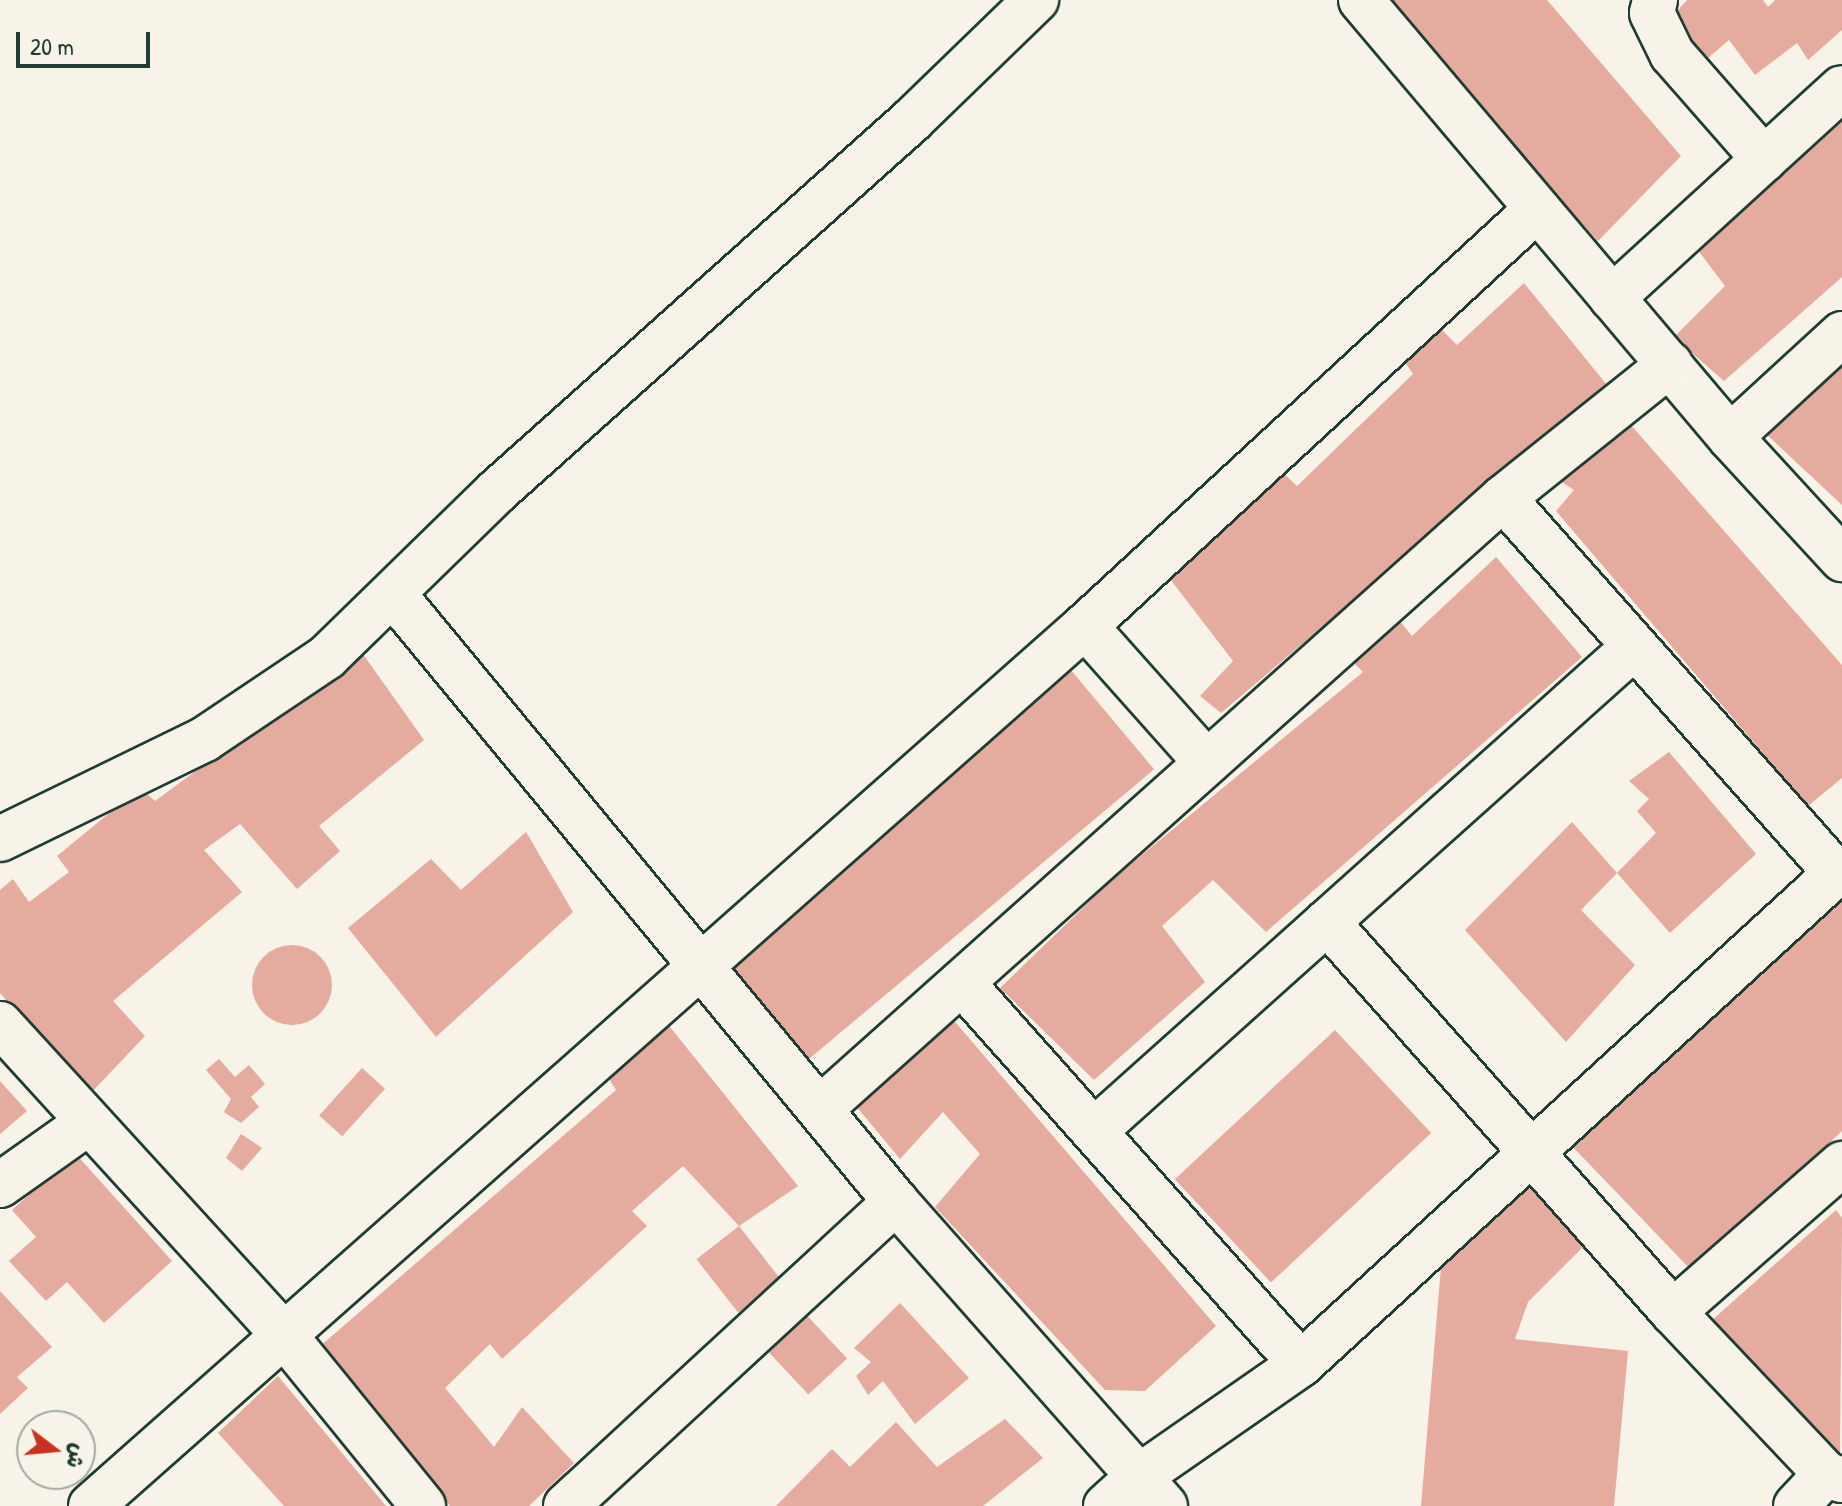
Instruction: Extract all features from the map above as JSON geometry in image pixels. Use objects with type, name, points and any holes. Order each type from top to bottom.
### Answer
[{"type":"street","points":[[0,839],[205,739],[327,657],[394,595],[496,492],[912,120],[1036,0]]},
{"type":"street","points":[[1361,0],[1730,437],[1842,559]]},
{"type":"street","points":[[1655,0],[1652,13],[1672,54],[1764,159]]},
{"type":"street","points":[[1612,298],[1842,88]]},
{"type":"street","points":[[91,1506],[1085,626],[1537,209]]},
{"type":"street","points":[[1730,437],[1842,334]]},
{"type":"street","points":[[821,1108],[1503,498],[1670,364]]},
{"type":"street","points":[[394,595],[704,965],[1136,1497],[1301,1364],[1839,870],[1634,647],[1503,498]]},
{"type":"street","points":[[1085,626],[1207,763]]},
{"type":"street","points":[[1094,1131],[1634,647]]},
{"type":"street","points":[[1327,922],[1535,1150],[1673,1312],[1834,1477],[1796,1506]]},
{"type":"street","points":[[962,983],[1301,1364]]},
{"type":"street","points":[[0,1024],[86,1124],[285,1336],[423,1506]]},
{"type":"street","points":[[0,1185],[86,1124]]},
{"type":"street","points":[[1673,1312],[1842,1164]]},
{"type":"street","points":[[566,1506],[896,1202]]},
{"type":"building","points":[[1387,0],[1547,0],[1681,156],[1598,241],[1456,87]]},
{"type":"building","points":[[1687,0],[1763,0],[1768,7],[1775,0],[1842,0],[1842,30],[1808,60],[1797,43],[1755,75],[1729,40],[1701,64],[1669,20]]},
{"type":"building","points":[[1842,108],[1842,277],[1724,381],[1674,337],[1725,286],[1694,245]]},
{"type":"building","points":[[1524,283],[1607,385],[1221,713],[1200,696],[1233,661],[1170,579],[1280,470],[1297,486],[1413,374],[1404,361],[1441,329],[1457,345]]},
{"type":"building","points":[[1842,359],[1842,505],[1765,433]]},
{"type":"building","points":[[1630,424],[1842,665],[1842,778],[1808,806],[1556,511],[1574,490],[1557,479]]},
{"type":"building","points":[[1496,557],[1582,657],[1266,932],[1213,880],[1162,926],[1205,982],[1094,1080],[1000,988],[1114,878],[1363,672],[1352,661],[1398,619],[1412,636]]},
{"type":"building","points":[[360,650],[424,740],[319,826],[340,851],[297,889],[240,824],[204,850],[242,892],[113,1001],[145,1036],[89,1095],[0,993],[0,890],[13,879],[29,902],[69,872],[57,856],[140,788],[155,801]]},
{"type":"building","points":[[1070,669],[1154,769],[806,1062],[721,961]]},
{"type":"building","points":[[1669,752],[1756,854],[1670,933],[1617,873],[1656,833],[1637,811],[1649,799],[1629,781]]},
{"type":"building","points":[[1572,822],[1617,873],[1581,910],[1635,965],[1566,1042],[1465,930]]},
{"type":"building","points":[[526,832],[573,912],[436,1037],[348,928],[431,859],[461,890]]},
{"type":"building","points":[[1842,895],[1842,1131],[1692,1271],[1571,1145]]},
{"type":"building","points":[[284,945],[300,945],[321,956],[332,977],[332,993],[321,1014],[300,1025],[284,1025],[270,1019],[258,1007],[252,993],[252,977],[258,963],[270,951]]},
{"type":"building","points":[[950,1016],[1216,1326],[1145,1391],[1105,1390],[935,1207],[980,1154],[943,1112],[900,1159],[851,1100]]},
{"type":"building","points":[[666,1022],[798,1186],[739,1226],[683,1166],[632,1211],[647,1226],[502,1359],[490,1344],[445,1388],[494,1447],[522,1407],[574,1463],[529,1506],[450,1506],[318,1348],[616,1090],[609,1079]]},
{"type":"building","points":[[1335,1030],[1431,1133],[1271,1282],[1175,1179]]},
{"type":"building","points":[[219,1059],[235,1077],[249,1065],[265,1084],[251,1097],[259,1107],[241,1123],[224,1112],[231,1099],[206,1070]]},
{"type":"building","points":[[362,1068],[385,1089],[342,1136],[319,1116]]},
{"type":"building","points":[[0,1081],[27,1111],[0,1134]]},
{"type":"building","points":[[241,1134],[262,1148],[242,1171],[226,1158]]},
{"type":"building","points":[[75,1153],[172,1261],[104,1323],[67,1282],[46,1301],[9,1261],[36,1237],[12,1210]]},
{"type":"building","points":[[1529,1179],[1587,1243],[1528,1302],[1515,1339],[1628,1351],[1614,1506],[1421,1506],[1441,1267]]},
{"type":"building","points":[[1836,1210],[1842,1218],[1840,1456],[1711,1321]]},
{"type":"building","points":[[739,1226],[781,1280],[738,1313],[696,1259]]},
{"type":"building","points":[[0,1291],[52,1347],[17,1377],[28,1388],[0,1414]]},
{"type":"building","points":[[900,1303],[969,1378],[915,1424],[883,1381],[868,1395],[856,1376],[871,1362],[854,1348]]},
{"type":"building","points":[[800,1308],[847,1358],[808,1395],[761,1344]]},
{"type":"building","points":[[278,1376],[386,1506],[284,1506],[218,1433]]},
{"type":"building","points":[[1005,1419],[1043,1458],[983,1506],[776,1506],[832,1449],[850,1467],[896,1422],[937,1467]]}]
